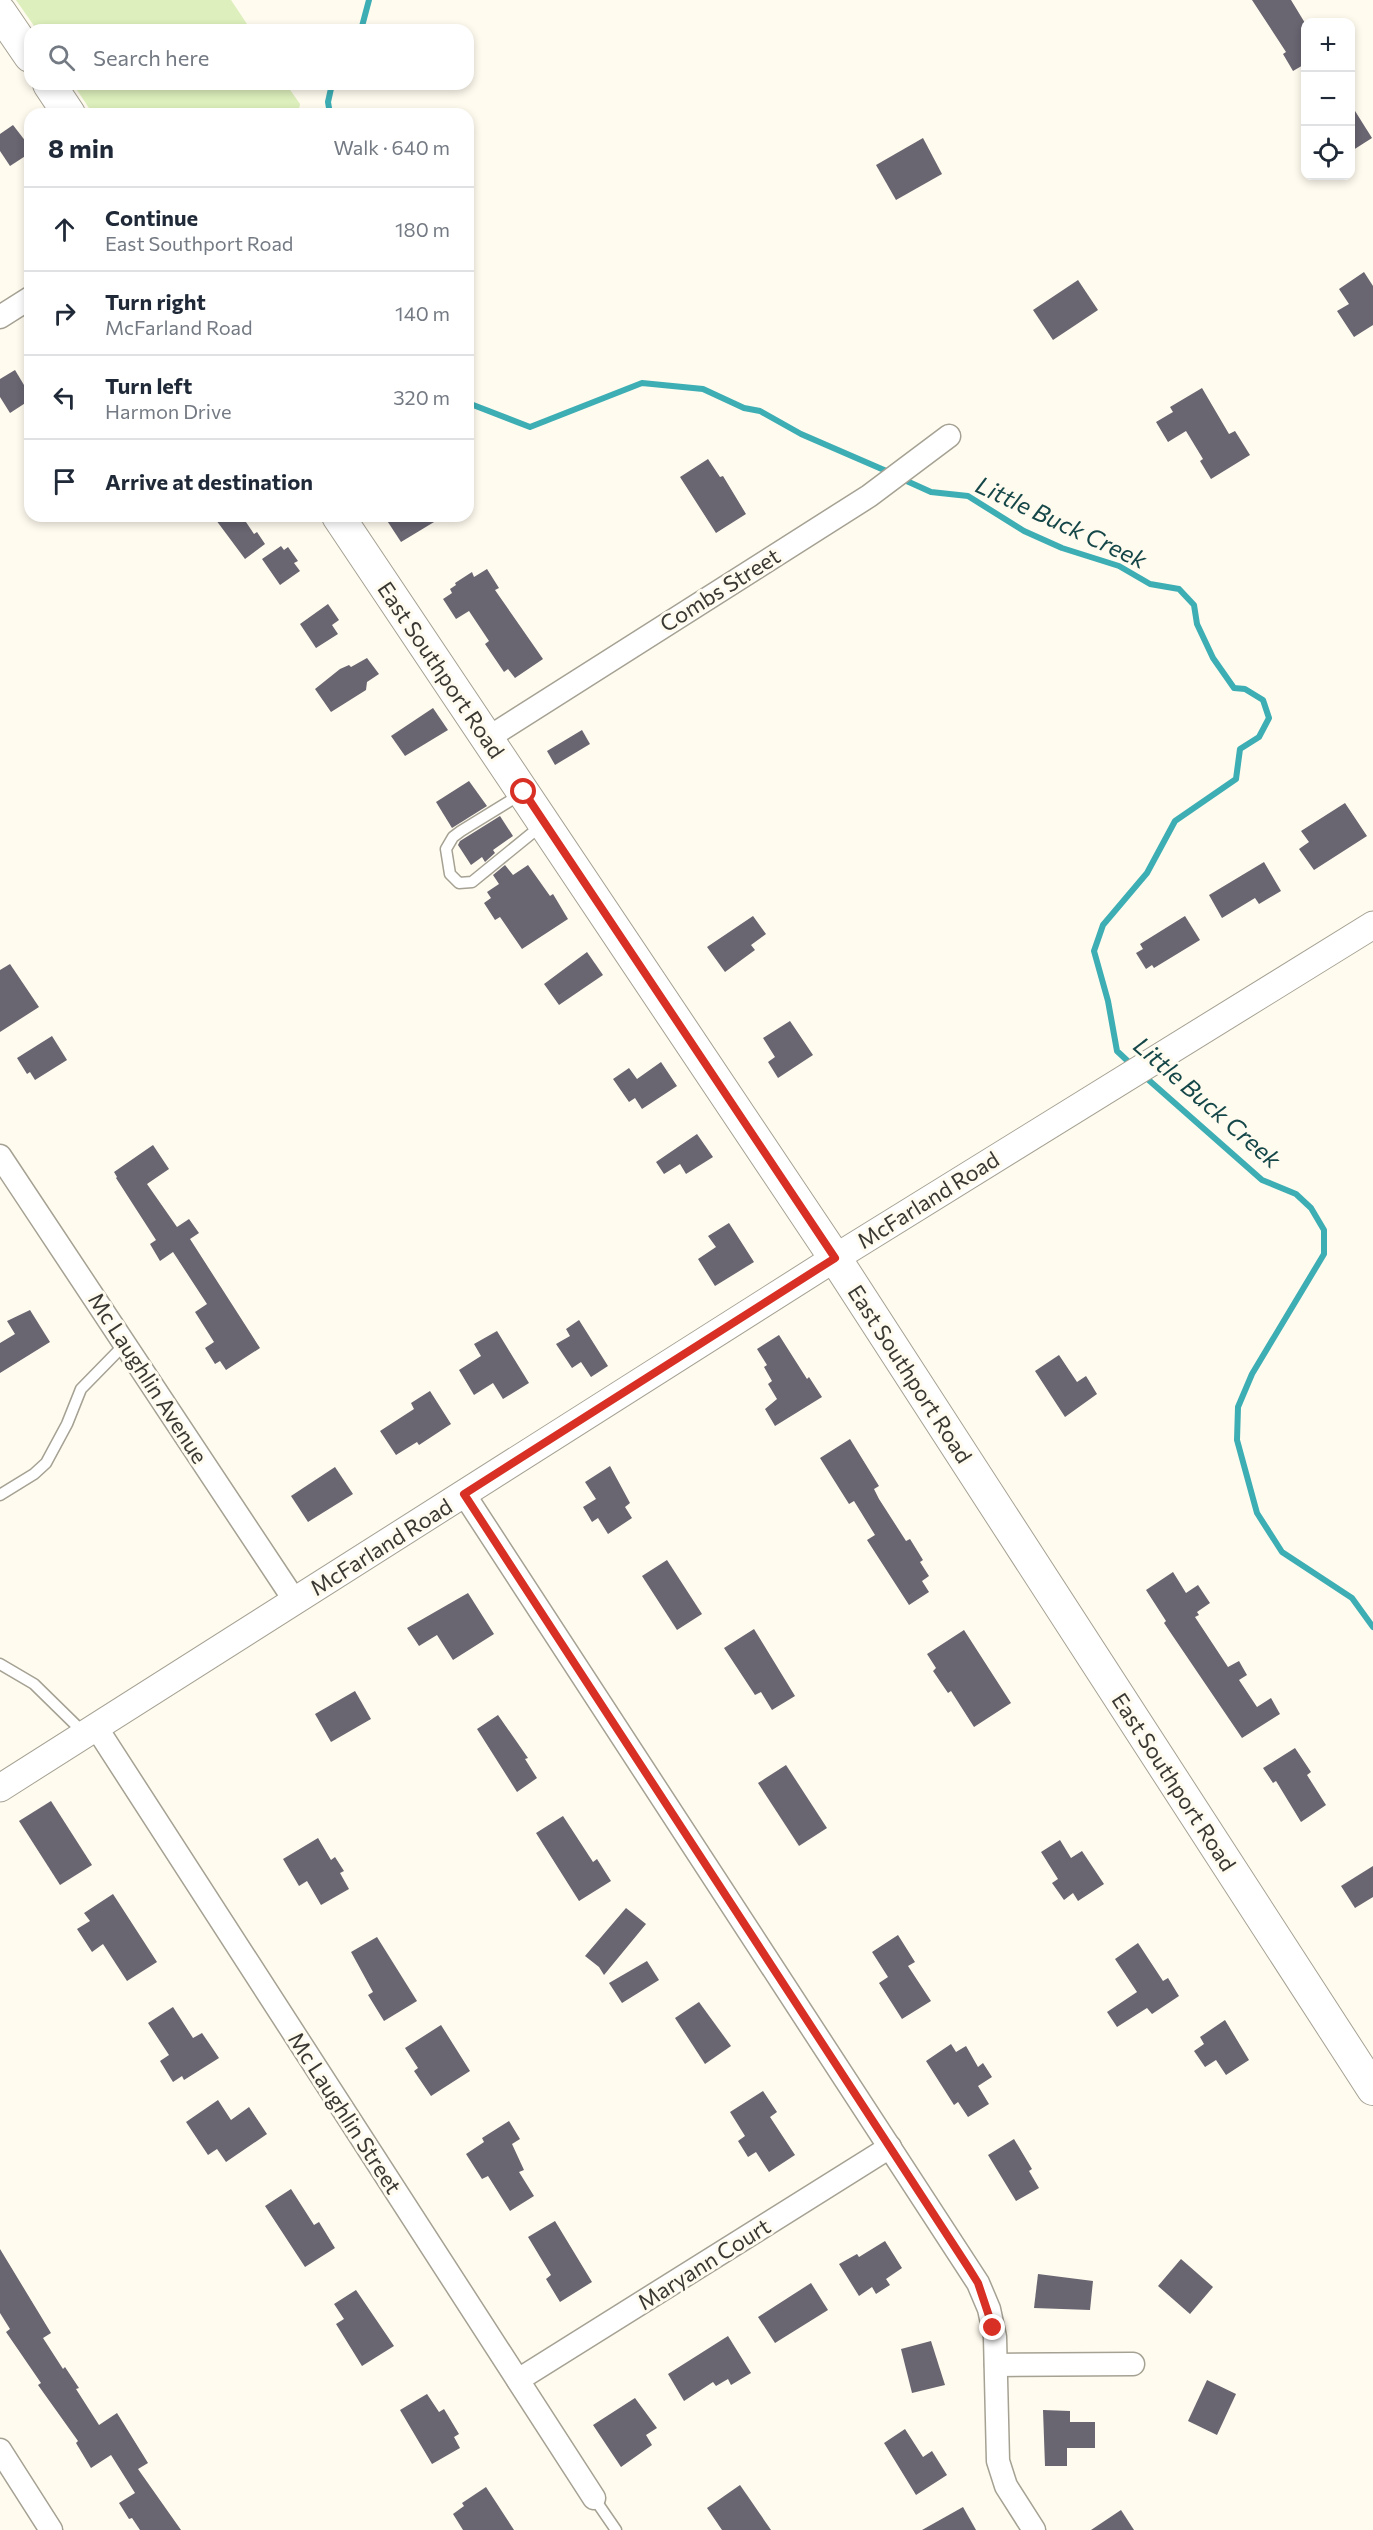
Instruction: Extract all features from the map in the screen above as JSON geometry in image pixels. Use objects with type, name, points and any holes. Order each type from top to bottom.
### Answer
[{"type":"main road","points":[[0,12],[24,47]]},
{"type":"main road","points":[[53,90],[65,108]]},
{"type":"main road","name":"East Southport Road","points":[[342,522],[835,1258],[1373,2089]]},
{"type":"street","points":[[0,317],[24,302]]},
{"type":"street","name":"Combs Street","points":[[488,738],[869,496],[949,436]]},
{"type":"street","name":"McFarland Road","points":[[0,1788],[835,1258],[1373,925]]},
{"type":"street","name":"Mc Laughlin Avenue","points":[[0,1156],[295,1601]]},
{"type":"street","points":[[464,1494],[978,2283],[993,2328],[998,2461],[1006,2486],[1034,2530]]},
{"type":"street","name":"Mc Laughlin Street","points":[[91,1731],[594,2498]]},
{"type":"street","name":"Maryann Court","points":[[518,2380],[890,2147]]},
{"type":"street","points":[[996,2365],[1133,2364]]},
{"type":"street","points":[[0,2450],[51,2530]]},
{"type":"lane","points":[[524,792],[453,837],[446,849],[450,874],[459,883],[472,882],[545,823]]},
{"type":"lane","points":[[0,1495],[34,1474],[46,1463],[81,1389],[125,1344]]},
{"type":"lane","points":[[0,1664],[34,1684],[91,1731]]},
{"type":"lane","points":[[594,2498],[616,2530]]},
{"type":"green space","points":[[16,0],[231,0],[247,24],[33,24]]},
{"type":"green space","points":[[77,90],[290,90],[300,104],[299,108],[89,108]]},
{"type":"building","points":[[1252,0],[1291,0],[1302,18],[1301,66],[1293,71],[1283,54],[1286,52]]},
{"type":"building","points":[[1355,111],[1372,138],[1355,149]]},
{"type":"building","points":[[13,125],[24,139],[24,157],[10,166],[0,151],[0,134]]},
{"type":"building","points":[[923,138],[942,174],[896,200],[876,165]]},
{"type":"building","points":[[1364,272],[1373,286],[1373,325],[1354,337],[1337,311],[1349,304],[1339,289]]},
{"type":"building","points":[[1078,280],[1098,310],[1053,340],[1033,310]]},
{"type":"building","points":[[15,370],[24,385],[24,404],[10,413],[0,397],[0,379]]},
{"type":"building","points":[[1202,388],[1229,434],[1235,431],[1250,455],[1211,479],[1200,461],[1203,459],[1186,431],[1168,442],[1156,422],[1173,412],[1170,407]]},
{"type":"building","points":[[708,459],[720,477],[723,476],[746,514],[716,533],[680,477]]},
{"type":"building","points":[[217,522],[246,522],[254,534],[257,532],[265,544],[245,559]]},
{"type":"building","points":[[388,522],[434,522],[401,542]]},
{"type":"building","points":[[281,546],[284,550],[288,547],[298,561],[294,563],[300,571],[280,585],[262,559]]},
{"type":"building","points":[[487,569],[499,588],[495,590],[543,659],[515,678],[508,669],[504,672],[485,644],[489,641],[469,611],[456,619],[443,599],[452,593],[450,589],[456,585],[455,583],[472,572],[474,577]]},
{"type":"building","points":[[328,604],[339,620],[332,625],[338,634],[316,648],[300,624]]},
{"type":"building","points":[[367,658],[379,674],[367,682],[366,690],[331,712],[315,689],[340,669],[349,665],[351,667]]},
{"type":"building","points":[[433,708],[448,730],[405,756],[391,736]]},
{"type":"building","points":[[582,730],[590,744],[555,765],[547,751]]},
{"type":"building","points":[[469,781],[487,806],[452,828],[436,802]]},
{"type":"building","points":[[1345,803],[1367,836],[1314,870],[1299,849],[1309,842],[1301,831]]},
{"type":"building","points":[[500,816],[513,836],[493,850],[495,853],[485,862],[482,857],[471,865],[458,845],[460,841]]},
{"type":"building","points":[[1264,862],[1281,891],[1259,904],[1255,898],[1222,918],[1209,895]]},
{"type":"building","points":[[505,865],[513,875],[528,865],[550,896],[553,894],[568,919],[522,949],[500,917],[495,920],[484,903],[491,898],[487,892],[499,884],[493,875]]},
{"type":"building","points":[[753,916],[766,934],[751,945],[755,950],[725,972],[707,947]]},
{"type":"building","points":[[1185,916],[1200,940],[1154,968],[1152,965],[1146,969],[1136,953],[1143,949],[1140,944]]},
{"type":"building","points":[[587,952],[603,975],[559,1005],[544,984]]},
{"type":"building","points":[[10,964],[39,1007],[0,1032],[0,970]]},
{"type":"building","points":[[790,1021],[813,1055],[778,1078],[768,1062],[775,1057],[763,1038]]},
{"type":"building","points":[[52,1036],[67,1060],[35,1080],[30,1072],[27,1074],[17,1058]]},
{"type":"building","points":[[661,1062],[677,1086],[642,1109],[635,1098],[629,1102],[613,1079],[629,1068],[637,1079]]},
{"type":"building","points":[[697,1134],[713,1157],[686,1174],[680,1164],[664,1174],[656,1162]]},
{"type":"building","points":[[153,1145],[169,1169],[147,1184],[177,1227],[189,1219],[199,1233],[190,1239],[260,1348],[226,1370],[220,1361],[215,1364],[205,1348],[214,1342],[195,1312],[207,1304],[173,1252],[160,1261],[150,1244],[156,1240],[114,1172]]},
{"type":"building","points":[[729,1223],[754,1262],[715,1286],[698,1259],[716,1247],[708,1236]]},
{"type":"building","points":[[30,1310],[50,1342],[0,1373],[0,1343],[15,1334],[7,1321]]},
{"type":"building","points":[[579,1320],[608,1366],[591,1377],[581,1362],[572,1368],[556,1344],[570,1336],[566,1329]]},
{"type":"building","points":[[497,1331],[529,1383],[503,1399],[493,1383],[474,1395],[459,1370],[481,1356],[474,1344]]},
{"type":"building","points":[[779,1335],[807,1379],[809,1377],[822,1397],[775,1426],[765,1409],[777,1399],[768,1384],[772,1381],[764,1367],[767,1365],[757,1349]]},
{"type":"building","points":[[1059,1355],[1077,1382],[1086,1376],[1097,1394],[1065,1417],[1035,1371]]},
{"type":"building","points":[[430,1391],[451,1424],[419,1445],[417,1442],[396,1455],[380,1431],[414,1409],[411,1403]]},
{"type":"building","points":[[850,1439],[879,1486],[874,1489],[879,1499],[906,1541],[910,1539],[923,1560],[920,1562],[929,1576],[922,1581],[929,1592],[909,1605],[867,1540],[875,1535],[854,1501],[849,1504],[820,1458]]},
{"type":"building","points":[[610,1466],[630,1503],[625,1507],[632,1518],[608,1534],[598,1518],[592,1522],[583,1507],[596,1499],[585,1482]]},
{"type":"building","points":[[335,1467],[353,1494],[308,1522],[291,1496]]},
{"type":"building","points":[[667,1560],[702,1614],[677,1630],[642,1576]]},
{"type":"building","points":[[1173,1572],[1186,1593],[1198,1585],[1210,1603],[1197,1612],[1199,1615],[1195,1617],[1228,1667],[1239,1661],[1247,1675],[1239,1680],[1257,1707],[1271,1698],[1280,1714],[1242,1738],[1164,1623],[1166,1621],[1146,1590]]},
{"type":"building","points":[[468,1593],[494,1634],[453,1660],[437,1635],[419,1646],[407,1628]]},
{"type":"building","points":[[754,1629],[795,1696],[772,1710],[761,1692],[755,1695],[724,1648]]},
{"type":"building","points":[[964,1630],[1011,1703],[974,1727],[951,1691],[948,1693],[933,1671],[936,1668],[927,1654]]},
{"type":"building","points":[[355,1691],[371,1719],[331,1742],[315,1714]]},
{"type":"building","points":[[498,1715],[528,1758],[525,1759],[537,1778],[517,1792],[477,1729]]},
{"type":"building","points":[[1295,1748],[1311,1772],[1307,1775],[1326,1805],[1301,1822],[1276,1781],[1273,1783],[1263,1768]]},
{"type":"building","points":[[786,1765],[827,1828],[799,1846],[758,1783]]},
{"type":"building","points":[[51,1801],[92,1865],[60,1885],[19,1821]]},
{"type":"building","points":[[563,1816],[593,1862],[597,1859],[611,1881],[579,1901],[536,1833]]},
{"type":"building","points":[[318,1838],[331,1860],[335,1857],[344,1871],[340,1873],[349,1889],[321,1905],[307,1881],[299,1886],[283,1859]]},
{"type":"building","points":[[1060,1840],[1071,1858],[1082,1851],[1104,1884],[1078,1901],[1073,1893],[1064,1900],[1052,1883],[1058,1879],[1041,1852]]},
{"type":"building","points":[[1373,1866],[1373,1897],[1355,1908],[1341,1886]]},
{"type":"building","points":[[113,1894],[157,1962],[127,1981],[103,1944],[92,1952],[77,1929],[90,1921],[84,1913]]},
{"type":"building","points":[[626,1908],[646,1924],[604,1975],[599,1967],[585,1956]]},
{"type":"building","points":[[898,1935],[915,1962],[908,1966],[931,2001],[902,2019],[879,1983],[888,1977],[872,1952]]},
{"type":"building","points":[[377,1937],[417,2001],[384,2021],[368,1995],[373,1992],[351,1952]]},
{"type":"building","points":[[1138,1943],[1163,1981],[1168,1978],[1179,1996],[1152,2014],[1147,2008],[1117,2027],[1107,2012],[1137,1992],[1115,1959]]},
{"type":"building","points":[[647,1961],[659,1980],[622,2003],[609,1983]]},
{"type":"building","points":[[699,2002],[731,2046],[705,2064],[675,2018]]},
{"type":"building","points":[[173,2007],[193,2038],[202,2033],[219,2058],[184,2080],[182,2076],[173,2082],[160,2061],[169,2055],[148,2023]]},
{"type":"building","points":[[1225,2020],[1249,2060],[1226,2075],[1216,2060],[1205,2067],[1194,2051],[1204,2044],[1200,2037]]},
{"type":"building","points":[[441,2025],[470,2071],[431,2096],[414,2071],[418,2068],[405,2048]]},
{"type":"building","points":[[951,2044],[956,2052],[966,2046],[978,2067],[983,2063],[992,2077],[978,2086],[989,2104],[968,2117],[958,2102],[954,2105],[926,2061]]},
{"type":"building","points":[[763,2091],[777,2112],[770,2117],[795,2155],[769,2172],[756,2152],[748,2157],[738,2141],[745,2136],[730,2112]]},
{"type":"building","points":[[218,2100],[231,2120],[249,2107],[267,2134],[226,2162],[217,2149],[208,2155],[186,2122]]},
{"type":"building","points":[[509,2121],[520,2139],[512,2144],[524,2170],[519,2172],[534,2196],[510,2211],[488,2176],[482,2179],[466,2154],[484,2142],[482,2138]]},
{"type":"building","points":[[1014,2139],[1032,2169],[1029,2171],[1039,2188],[1016,2201],[988,2155]]},
{"type":"building","points":[[291,2189],[314,2225],[319,2222],[335,2248],[305,2267],[265,2206]]},
{"type":"building","points":[[555,2221],[592,2282],[560,2302],[546,2279],[551,2275],[528,2237]]},
{"type":"building","points":[[885,2241],[902,2268],[886,2279],[890,2285],[876,2294],[872,2287],[859,2296],[839,2264],[857,2254],[859,2257]]},
{"type":"building","points":[[0,2249],[51,2333],[43,2338],[63,2369],[65,2367],[79,2388],[76,2389],[99,2425],[117,2413],[148,2463],[138,2469],[181,2530],[140,2530],[132,2518],[129,2519],[119,2503],[135,2493],[111,2455],[91,2468],[76,2443],[78,2441],[38,2385],[41,2383],[6,2332],[10,2329],[0,2313]]},
{"type":"building","points":[[1181,2259],[1213,2287],[1190,2314],[1158,2286]]},
{"type":"building","points":[[1038,2274],[1093,2281],[1090,2310],[1034,2308]]},
{"type":"building","points":[[811,2283],[828,2310],[775,2343],[758,2317]]},
{"type":"building","points":[[356,2290],[394,2346],[362,2366],[336,2324],[344,2319],[334,2304]]},
{"type":"building","points":[[728,2336],[751,2373],[731,2385],[728,2379],[716,2386],[713,2382],[684,2401],[668,2374]]},
{"type":"building","points":[[931,2341],[945,2385],[912,2393],[901,2349]]},
{"type":"building","points":[[1207,2380],[1236,2394],[1217,2435],[1188,2421]]},
{"type":"building","points":[[427,2394],[439,2412],[444,2409],[459,2434],[454,2437],[460,2448],[432,2464],[400,2410]]},
{"type":"building","points":[[635,2398],[657,2428],[646,2435],[652,2445],[621,2467],[593,2425]]},
{"type":"building","points":[[1043,2410],[1070,2411],[1070,2422],[1095,2422],[1095,2448],[1067,2448],[1067,2466],[1045,2466]]},
{"type":"building","points":[[905,2429],[923,2457],[932,2451],[947,2475],[916,2495],[884,2443]]},
{"type":"building","points":[[740,2485],[771,2530],[722,2530],[707,2508]]},
{"type":"building","points":[[486,2487],[514,2530],[463,2530],[453,2514],[464,2506],[462,2503]]},
{"type":"building","points":[[963,2507],[976,2530],[922,2530]]},
{"type":"building","points":[[1121,2510],[1134,2530],[1091,2530]]},
{"type":"waterway","name":"Little Buck Creek","points":[[363,24],[369,0]]},
{"type":"waterway","name":"Little Buck Creek","points":[[329,108],[331,90]]},
{"type":"waterway","name":"Little Buck Creek","points":[[474,405],[530,427],[642,383],[703,389],[744,408],[760,411],[801,434],[891,473]]},
{"type":"waterway","name":"Little Buck Creek","points":[[900,478],[931,492],[968,496],[1024,531],[1062,548],[1119,566],[1150,584],[1179,589],[1194,605],[1197,624],[1213,658],[1234,688],[1245,689],[1263,700],[1269,718],[1259,737],[1240,749],[1236,779],[1175,821],[1147,873],[1103,925],[1094,951],[1108,1001],[1117,1051],[1133,1066]]},
{"type":"waterway","name":"Little Buck Creek","points":[[1143,1075],[1262,1180],[1296,1194],[1311,1208],[1324,1230],[1324,1254],[1252,1374],[1238,1407],[1237,1440],[1257,1513],[1282,1552],[1352,1598],[1373,1627]]},
{"type":"route","points":[[524,792],[835,1258],[464,1494],[968,2267],[989,2309],[993,2328]]}]
